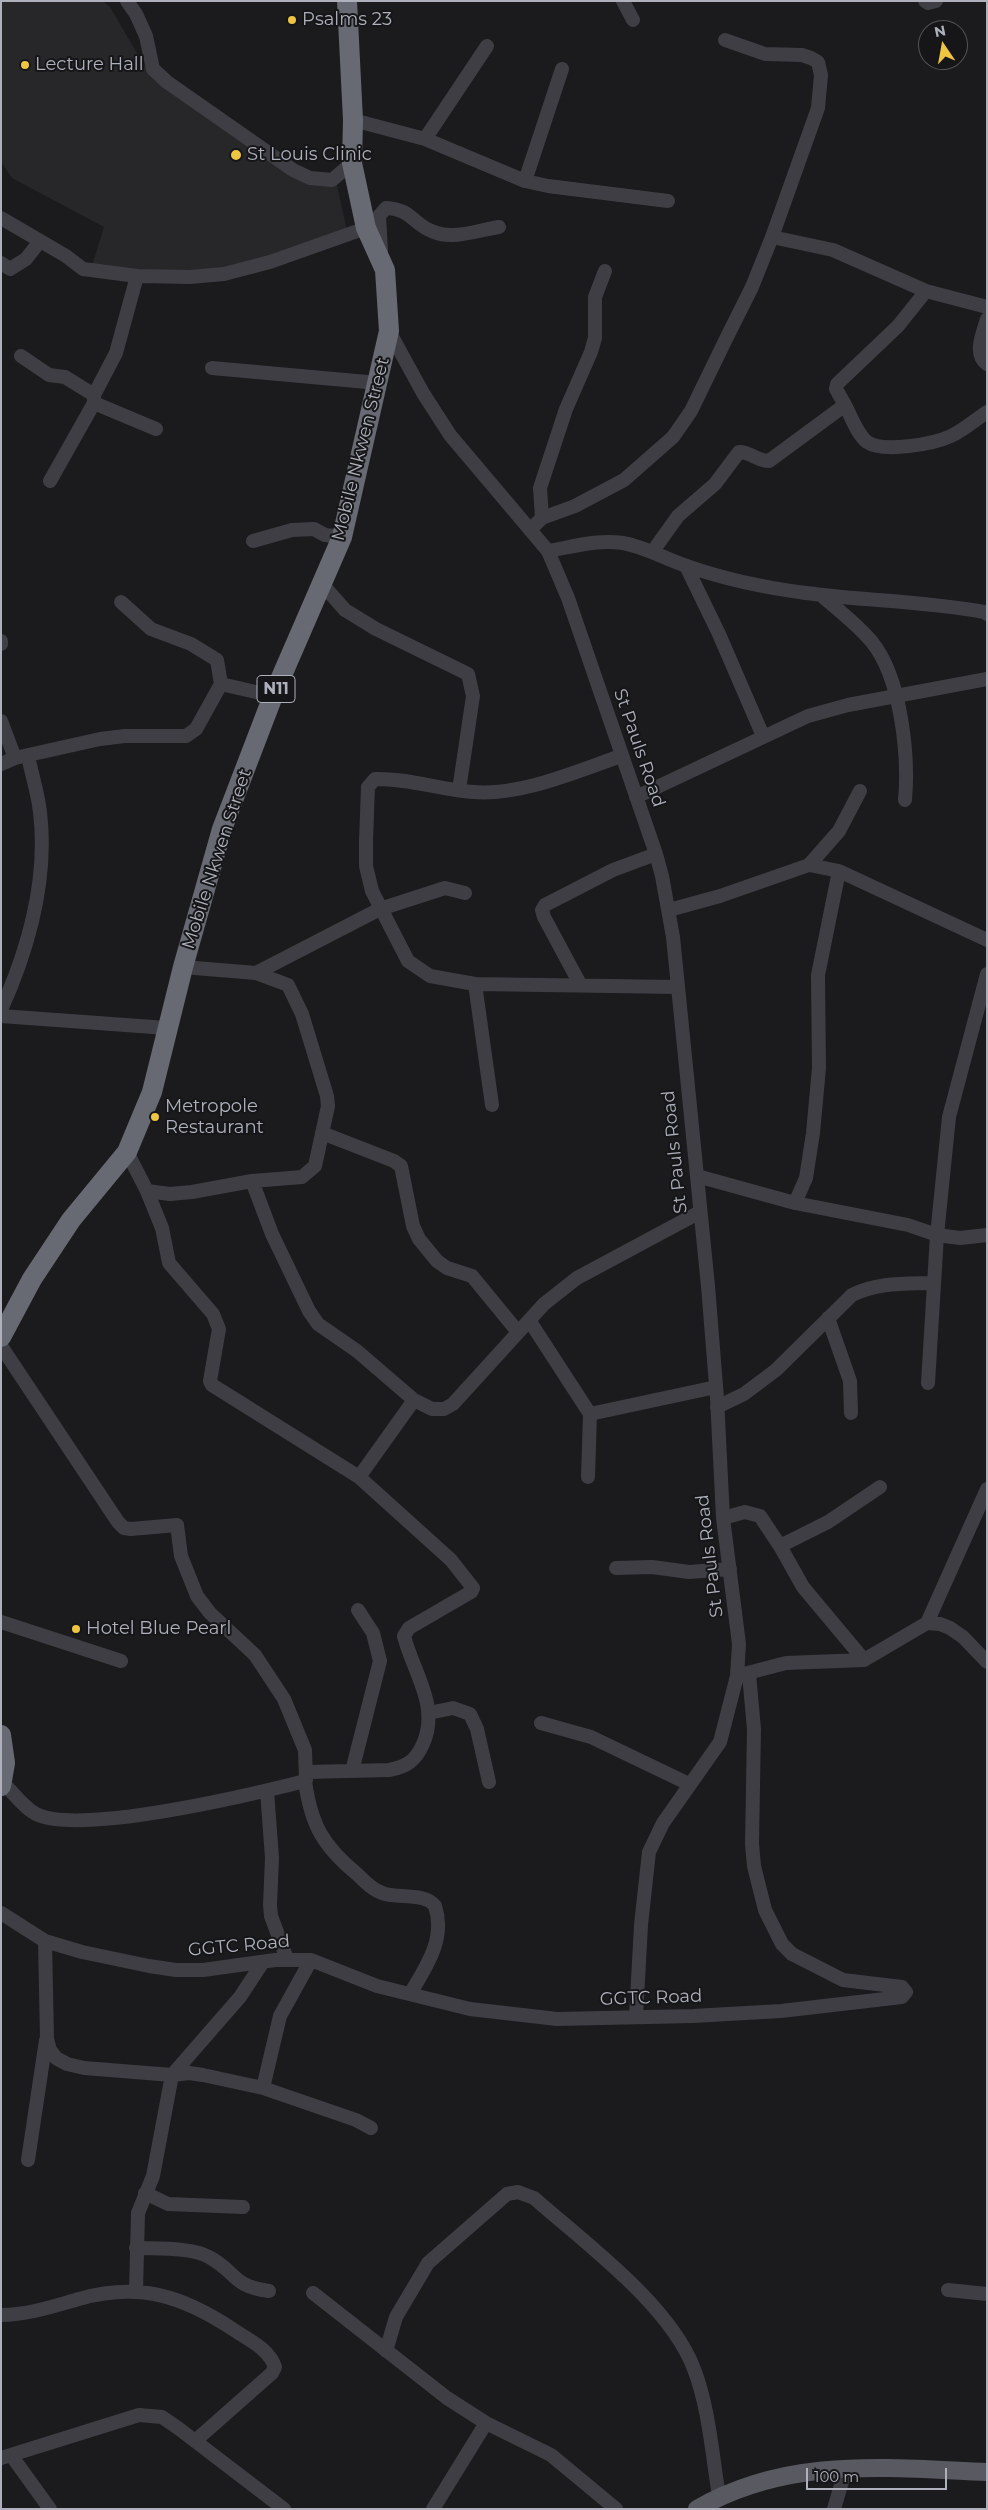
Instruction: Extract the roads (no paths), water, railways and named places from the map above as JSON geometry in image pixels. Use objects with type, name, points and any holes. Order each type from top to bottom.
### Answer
[{"type":"highway","name":"Mobile Nkwen Street","points":[[1,1337],[32,1279],[71,1220],[128,1152],[152,1092],[183,967],[222,829],[273,696],[342,537],[389,331],[385,270],[366,228],[352,163],[353,120],[347,1]]},
{"type":"highway","points":[[1,1735],[5,1763],[2,1784]]},
{"type":"main road","points":[[697,2509],[719,2496],[781,2475],[846,2468],[987,2472]]},
{"type":"street","points":[[127,1],[136,14],[146,36],[153,69],[167,82],[293,170],[310,178],[332,180],[352,163]]},
{"type":"street","points":[[623,1],[634,20]]},
{"type":"street","points":[[925,1],[936,1]]},
{"type":"street","points":[[530,530],[542,518],[575,506],[624,480],[674,437],[691,410],[752,287],[818,108],[821,75],[818,62],[811,58],[802,55],[765,54],[724,40]]},
{"type":"street","points":[[425,139],[487,46]]},
{"type":"street","points":[[525,181],[562,69]]},
{"type":"street","points":[[353,120],[425,139],[525,181],[548,186],[668,201]]},
{"type":"street","points":[[385,270],[379,233],[379,216],[386,208],[400,208],[433,232],[449,235],[499,227]]},
{"type":"street","points":[[1,218],[83,269],[137,276],[208,277],[224,274],[270,262],[366,228]]},
{"type":"street","points":[[772,236],[833,250],[926,291],[987,307]]},
{"type":"street","points":[[1,263],[10,269],[26,259],[40,241]]},
{"type":"street","points":[[542,518],[540,488],[566,409],[591,352],[595,338],[595,297],[605,271]]},
{"type":"street","points":[[50,481],[94,399],[116,353],[137,276]]},
{"type":"street","points":[[926,291],[898,326],[837,384],[836,389],[861,435],[868,442],[895,446],[941,440],[953,435],[987,412]]},
{"type":"street","points":[[987,319],[979,353],[981,360],[987,364]]},
{"type":"street","name":"St Pauls Road","points":[[389,331],[423,393],[450,435],[548,551],[568,598],[656,854],[669,910],[697,1176],[716,1386],[723,1518],[743,1675],[720,1742],[663,1823],[650,1852],[641,1925],[636,2017]]},
{"type":"street","points":[[21,356],[49,375],[65,377],[94,399],[156,428]]},
{"type":"street","points":[[212,368],[378,383]]},
{"type":"street","points":[[653,551],[678,516],[715,484],[739,452],[745,452],[761,462],[769,461],[845,405]]},
{"type":"street","points":[[253,541],[292,530],[314,529],[325,534],[342,537]]},
{"type":"street","points":[[548,551],[602,542],[622,543],[653,551],[686,566],[769,586],[822,594],[948,605],[986,612]]},
{"type":"street","points":[[686,566],[719,634],[763,736]]},
{"type":"street","points":[[322,584],[345,610],[376,629],[468,674],[473,696],[459,790]]},
{"type":"street","points":[[822,594],[872,642],[882,657],[896,695],[905,748],[905,800]]},
{"type":"street","points":[[1,764],[22,757],[100,739],[125,736],[186,736],[196,729],[221,684],[217,660],[191,644],[151,629],[121,602]]},
{"type":"street","points":[[636,797],[808,716],[896,695],[987,679]]},
{"type":"street","points":[[221,684],[273,696]]},
{"type":"street","points":[[1,722],[22,757],[40,812],[41,865],[32,915],[15,980],[1,1010]]},
{"type":"street","points":[[621,756],[566,775],[495,792],[459,790],[383,779],[375,780],[368,787],[366,866],[372,892],[408,961],[430,976],[475,984],[580,984],[678,987]]},
{"type":"street","points":[[669,910],[720,896],[809,865],[839,831],[860,791]]},
{"type":"street","points":[[580,984],[542,910],[545,905],[613,870],[656,854]]},
{"type":"street","points":[[809,865],[839,871],[987,940]]},
{"type":"street","points":[[795,1203],[806,1178],[813,1133],[819,1077],[818,976],[839,871]]},
{"type":"street","points":[[256,973],[380,909],[445,888],[465,893]]},
{"type":"street","points":[[147,1191],[170,1194],[252,1181],[302,1177],[315,1166],[328,1106],[302,1014],[288,985],[256,973],[183,967]]},
{"type":"street","points":[[928,1383],[937,1234],[949,1117],[986,981]]},
{"type":"street","points":[[475,984],[492,1105]]},
{"type":"street","points":[[1,1016],[167,1028]]},
{"type":"street","points":[[322,1134],[394,1161],[401,1166],[413,1226],[419,1240],[437,1261],[447,1268],[472,1276],[518,1332]]},
{"type":"street","points":[[2,1784],[36,1814],[74,1820],[94,1820],[200,1805],[267,1791],[306,1776],[401,1768],[414,1760],[426,1739],[429,1713],[426,1696],[404,1636],[410,1628],[471,1592],[473,1588],[451,1560],[359,1477],[212,1385],[210,1381],[219,1329],[217,1322],[213,1314],[169,1264],[162,1228],[128,1152]]},
{"type":"street","points":[[697,1176],[795,1203],[908,1225],[937,1234],[960,1238],[987,1235]]},
{"type":"street","points":[[252,1181],[272,1234],[309,1311],[318,1324],[357,1351],[414,1400],[432,1409],[444,1409],[453,1404],[544,1304],[577,1278],[700,1212]]},
{"type":"street","points":[[717,1407],[744,1394],[776,1370],[852,1295],[866,1288],[882,1285],[934,1283]]},
{"type":"street","points":[[828,1318],[850,1381],[850,1413]]},
{"type":"street","points":[[529,1320],[590,1414],[588,1477]]},
{"type":"street","points":[[1,1346],[118,1522],[124,1528],[131,1529],[177,1524],[181,1556],[197,1596],[210,1613],[254,1655],[270,1676],[284,1700],[301,1737],[308,1803],[315,1825],[337,1857],[371,1887],[384,1894],[427,1900],[436,1906],[438,1934],[434,1949],[410,1994]]},
{"type":"street","points":[[590,1414],[716,1386]]},
{"type":"street","points":[[359,1477],[414,1400]]},
{"type":"street","points":[[780,1546],[828,1522],[880,1487]]},
{"type":"street","points":[[927,1623],[987,1489]]},
{"type":"street","points":[[723,1518],[746,1512],[760,1516],[780,1546],[803,1587],[864,1660]]},
{"type":"street","points":[[616,1568],[652,1567],[689,1572],[730,1569]]},
{"type":"street","points":[[352,1771],[380,1661],[373,1633],[358,1610]]},
{"type":"street","points":[[1,1622],[121,1661]]},
{"type":"street","points":[[743,1675],[786,1663],[864,1660],[927,1623],[940,1624],[950,1628],[963,1637],[987,1662]]},
{"type":"street","name":"GGTC Road","points":[[1,1913],[45,1940],[82,1952],[176,1970],[203,1970],[287,1959],[311,1960],[377,1986],[470,2009],[557,2019],[781,2011],[902,1997],[906,1992],[902,1987],[843,1980],[792,1954],[782,1944],[765,1910],[753,1858],[754,1728],[743,1675]]},
{"type":"street","points":[[429,1713],[453,1708],[470,1714],[477,1729],[489,1782]]},
{"type":"street","points":[[541,1723],[591,1737],[689,1784]]},
{"type":"street","points":[[267,1791],[272,1858],[271,1910],[287,1959]]},
{"type":"street","points":[[28,2160],[47,2039],[45,1940]]},
{"type":"street","points":[[263,2088],[280,2016],[311,1960]]},
{"type":"street","points":[[136,2291],[138,2213],[153,2176],[172,2075],[240,1998],[263,1962]]},
{"type":"street","points":[[47,2039],[50,2050],[56,2058],[66,2064],[84,2068],[172,2075],[189,2073],[263,2088],[356,2120],[371,2128]]},
{"type":"street","points":[[386,2351],[396,2317],[428,2263],[507,2194],[518,2192],[534,2198],[649,2300],[682,2342],[700,2388],[719,2496]]},
{"type":"street","points":[[146,2193],[168,2204],[243,2207]]},
{"type":"street","points":[[136,2248],[202,2254],[222,2266],[241,2284],[251,2288],[269,2290]]},
{"type":"street","points":[[948,2290],[987,2294]]},
{"type":"street","points":[[1,2315],[35,2310],[90,2296],[136,2291],[168,2296],[191,2304],[212,2315],[264,2350],[272,2359],[274,2367],[272,2373],[195,2441]]},
{"type":"street","points":[[314,2293],[447,2398],[486,2423],[551,2455],[616,2509]]},
{"type":"street","points":[[50,2509],[6,2456],[139,2415],[162,2417],[276,2506]]},
{"type":"street","points":[[433,2509],[486,2423]]},
{"type":"street","points":[[834,2509],[846,2468]]},
{"type":"place","name":"Psalms 23","points":[[292,20]]},
{"type":"place","name":"Lecture Hall","points":[[25,65]]},
{"type":"place","name":"St Louis Clinic","points":[[236,155]]},
{"type":"place","name":"Metropole Restaurant","points":[[155,1117]]},
{"type":"place","name":"Hotel Blue Pearl","points":[[76,1629]]}]
